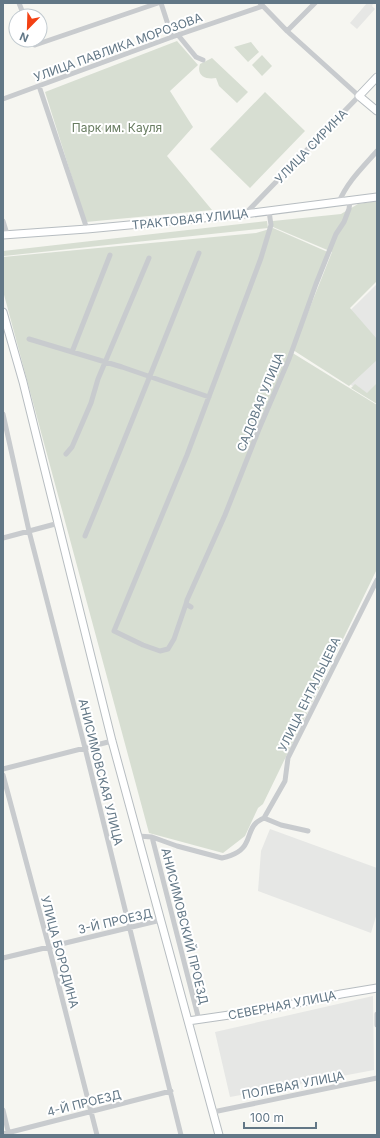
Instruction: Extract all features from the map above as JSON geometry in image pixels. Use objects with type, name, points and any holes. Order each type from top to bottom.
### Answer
[{"type":"street","points":[[48,39],[159,3],[175,36],[196,57],[203,60]]},
{"type":"street","points":[[287,31],[315,3]]},
{"type":"street","points":[[261,5],[287,31],[377,111]]},
{"type":"street","name":"УЛИЦА ПАВЛИКА МОРОЗОВА","points":[[3,99],[261,5]]},
{"type":"street","name":"УЛИЦА СИРИНА","points":[[245,214],[377,77]]},
{"type":"street","points":[[39,86],[87,230]]},
{"type":"street","points":[[340,202],[342,194],[377,151]]},
{"type":"street","name":"ТРАКТОВАЯ УЛИЦА","points":[[5,234],[87,230],[245,214],[377,197]]},
{"type":"street","name":"САДОВАЯ УЛИЦА","points":[[209,397],[187,455],[114,631],[143,645],[160,651],[168,649],[189,606],[187,600],[225,515],[259,429],[289,360],[316,284],[336,234],[344,222],[349,209],[350,201]]},
{"type":"street","points":[[29,339],[150,376],[209,397],[261,258],[271,225],[269,211]]},
{"type":"street","points":[[3,220],[5,234]]},
{"type":"street","points":[[85,536],[128,432],[198,253]]},
{"type":"street","points":[[72,352],[110,255]]},
{"type":"street","points":[[66,454],[72,447],[92,403],[98,379],[150,258]]},
{"type":"street","points":[[3,312],[23,382],[59,523],[112,741],[219,1135]]},
{"type":"street","name":"АНИСИМОВСКАЯ УЛИЦА","points":[[3,414],[29,531],[85,748],[181,1135]]},
{"type":"street","points":[[3,538],[59,523]]},
{"type":"street","name":"УЛИЦА ЕНТАЛЬЦЕВА","points":[[138,836],[152,837],[177,846],[222,858],[228,857],[242,849],[251,829],[256,822],[264,818],[285,781],[288,758],[377,580]]},
{"type":"street","points":[[3,769],[112,741]]},
{"type":"street","name":"УЛИЦА БОРОДИНА","points":[[3,775],[97,1135]]},
{"type":"street","points":[[264,818],[281,825],[308,831]]},
{"type":"street","name":"АНИСИМОВСКИЙ ПРОЕЗД","points":[[152,837],[199,1020]]},
{"type":"street","name":"3-Й ПРОЕЗД","points":[[3,958],[161,920]]},
{"type":"street","name":"СЕВЕРНАЯ УЛИЦА","points":[[188,1022],[264,1010],[377,988]]},
{"type":"street","points":[[377,1014],[377,1025]]},
{"type":"street","name":"ПОЛЕВАЯ УЛИЦА","points":[[213,1112],[377,1078]]},
{"type":"street","name":"4-Й ПРОЕЗД","points":[[3,1134],[9,1134],[171,1091]]},
{"type":"street","points":[[3,1110],[9,1134]]},
{"type":"shaded area","points":[[367,3],[372,3],[372,6],[375,9],[357,29],[350,23]]},
{"type":"shaded area","points":[[377,284],[377,401],[304,356]]},
{"type":"shaded area","points":[[270,829],[377,868],[377,913],[371,933],[258,891],[261,851]]},
{"type":"shaded area","points":[[373,996],[374,1070],[230,1097],[215,1032]]},
{"type":"green space","name":"Парк им. Кауля","points":[[177,41],[198,65],[170,91],[193,127],[167,156],[212,210],[86,222],[45,92]]},
{"type":"green space","points":[[251,42],[259,52],[248,62],[234,47]]},
{"type":"green space","points":[[262,55],[272,66],[262,76],[252,65]]},
{"type":"green space","points":[[212,58],[248,92],[237,103],[219,86],[216,78],[205,78],[199,72],[200,64]]},
{"type":"green space","points":[[265,92],[305,131],[250,188],[210,149]]},
{"type":"green space","points":[[377,201],[377,281],[350,308],[377,339],[377,360],[349,386],[293,350],[332,252],[273,227],[273,221],[341,214],[358,204]]},
{"type":"green space","points":[[267,221],[268,228],[4,256],[3,251]]},
{"type":"green space","points":[[273,228],[330,253],[291,352],[377,405],[377,569],[263,804],[258,808],[245,836],[223,853],[149,833],[3,291],[3,257],[256,233]]},
{"type":"green space","points":[[377,383],[377,404],[351,388],[355,384],[367,393]]}]
